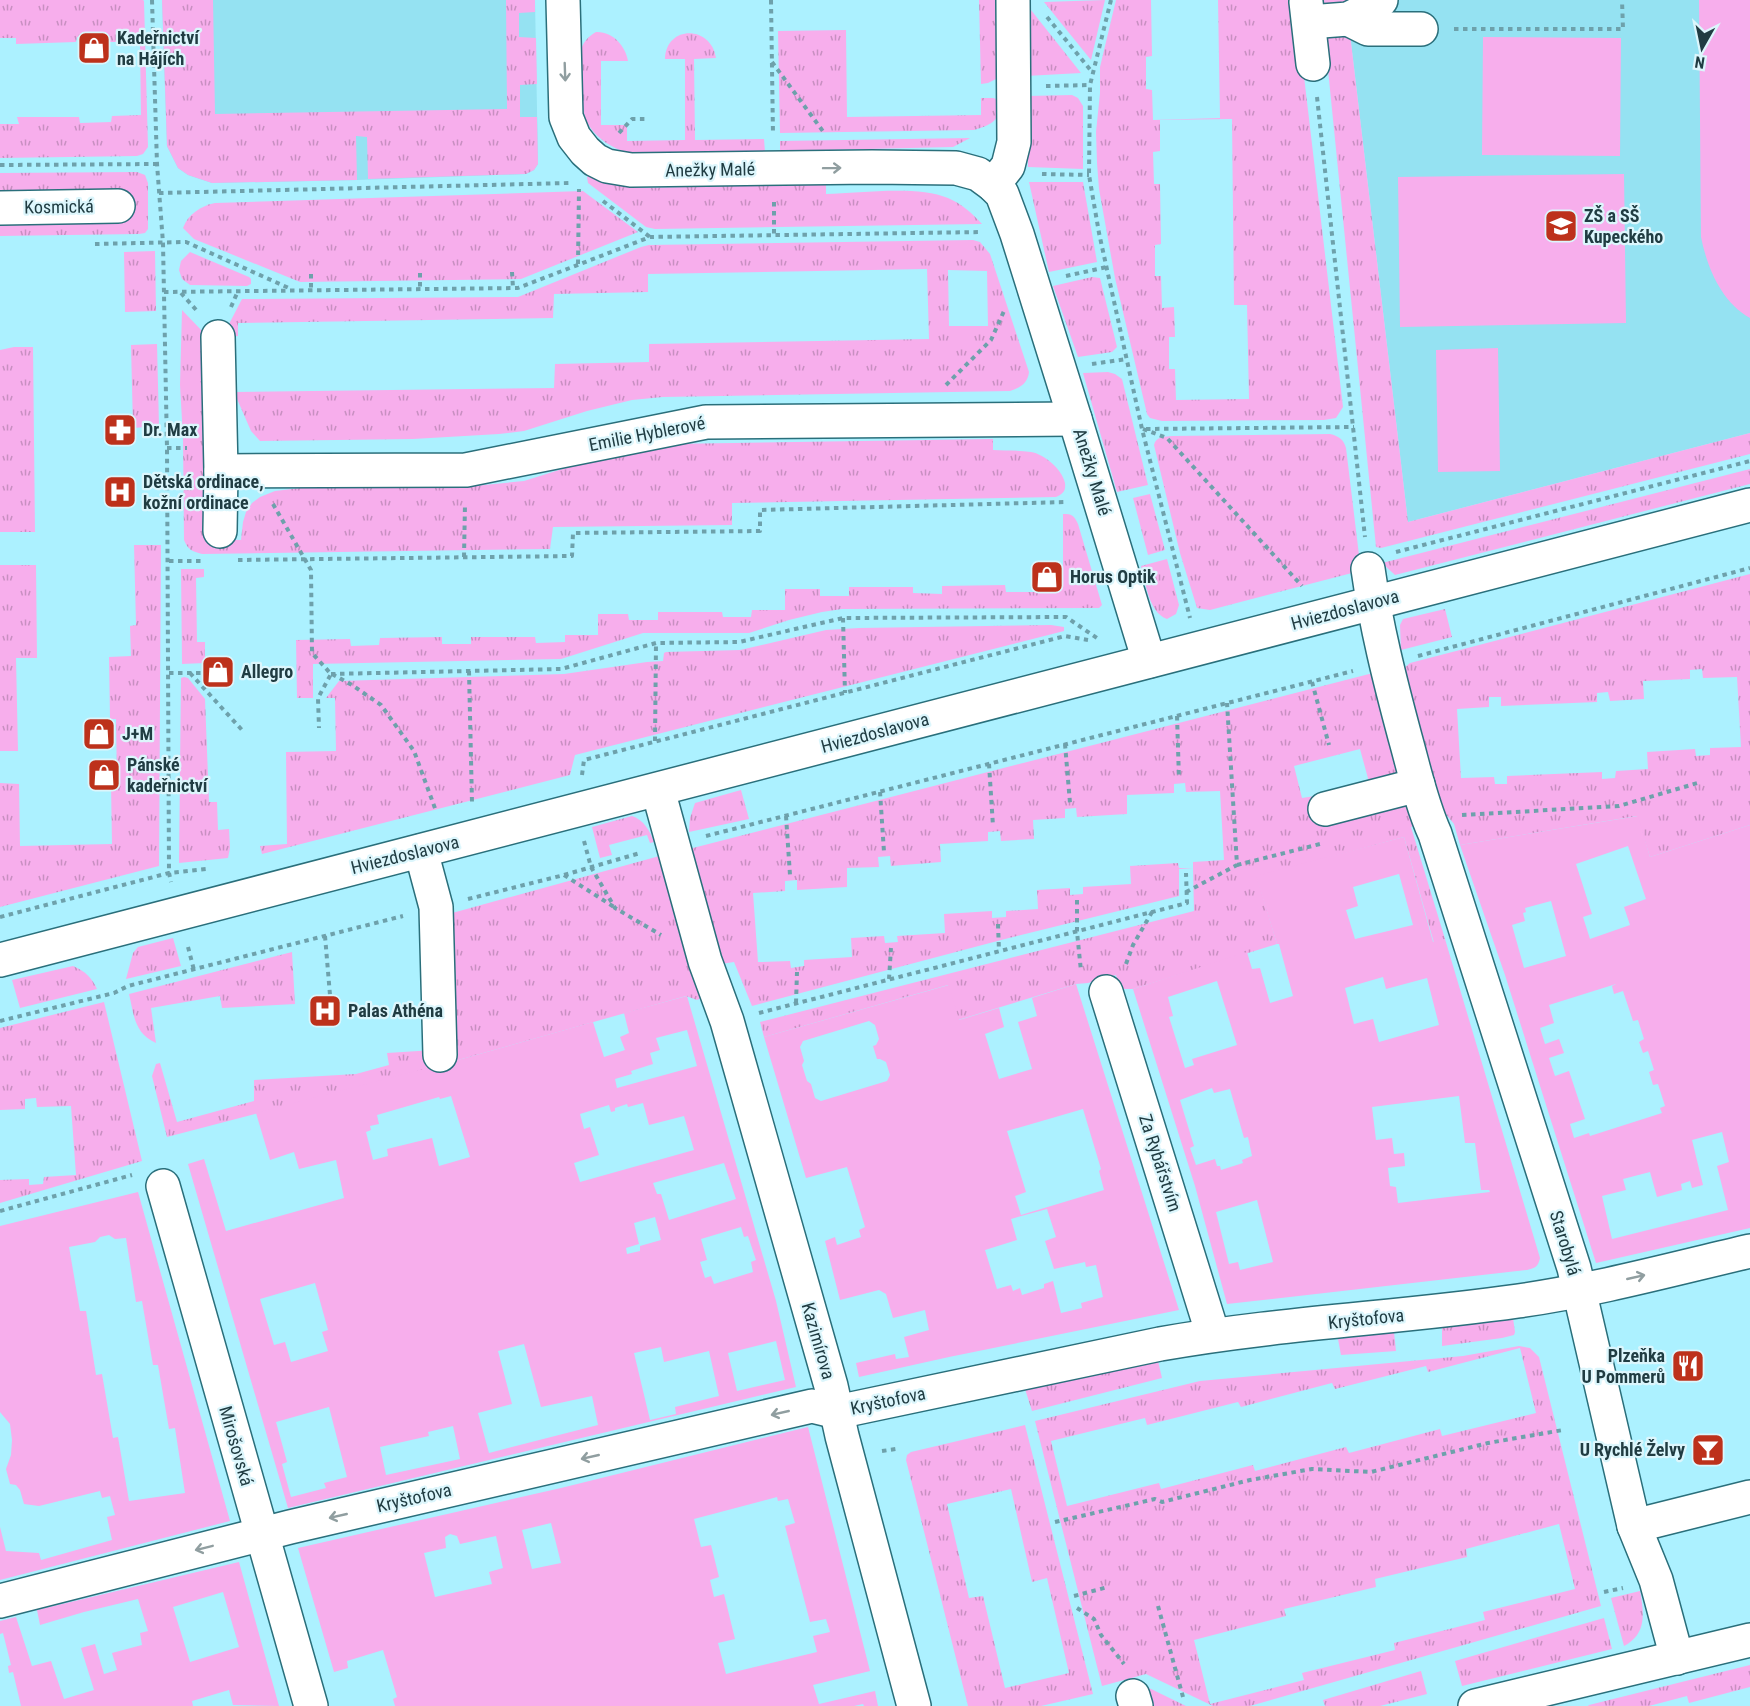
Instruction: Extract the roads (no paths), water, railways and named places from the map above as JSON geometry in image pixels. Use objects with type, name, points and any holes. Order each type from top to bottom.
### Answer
[{"type":"street","points":[[1348,19],[1376,5],[1381,0]]},
{"type":"street","points":[[1000,175],[1014,142],[1014,86],[1027,5]]},
{"type":"street","name":"Anežky Malé","points":[[563,7],[566,117],[574,137],[585,151],[595,160],[607,166],[631,170],[956,168],[978,174],[1000,175],[1002,194],[1009,209],[1076,419],[1146,647]]},
{"type":"street","points":[[1313,64],[1308,11],[1348,19],[1368,29],[1421,29]]},
{"type":"street","name":"Kosmická","points":[[0,208],[118,206]]},
{"type":"street","points":[[218,337],[220,531]]},
{"type":"street","name":"Emilie Hyblerové","points":[[221,471],[466,470],[706,422],[1076,419]]},
{"type":"street","name":"Hviezdoslavova","points":[[0,960],[658,790],[1146,647],[1373,602],[1750,505]]},
{"type":"street","name":"Starobylá","points":[[1368,569],[1386,664],[1418,785],[1570,1256],[1634,1526],[1656,1580],[1677,1658]]},
{"type":"street","points":[[1325,809],[1418,785]]},
{"type":"street","name":"Kazimírova","points":[[658,790],[709,969],[727,1021],[831,1386],[914,1706]]},
{"type":"street","points":[[421,850],[436,907],[440,1055]]},
{"type":"street","name":"Za Rybářstvím","points":[[1094,982],[1214,1335]]},
{"type":"street","name":"Mirošovská","points":[[149,1180],[261,1534],[311,1706]]},
{"type":"street","name":"Kryštofova","points":[[0,1600],[261,1534],[812,1406],[837,1412],[1160,1344],[1214,1335],[1399,1316],[1580,1292],[1750,1251]]},
{"type":"street","points":[[1634,1526],[1750,1497]]},
{"type":"street","points":[[1475,1706],[1750,1640]]},
{"type":"place","name":"Kadeřnictví na Hájích","points":[[94,48]]},
{"type":"place","name":"ZŠ a SŠ Kupeckého","points":[[1561,226]]},
{"type":"place","name":"Dr. Max","points":[[120,430]]},
{"type":"place","name":"Dětská ordinace, kožní ordinace","points":[[120,492]]},
{"type":"place","name":"Horus Optik","points":[[1047,577]]},
{"type":"place","name":"Allegro","points":[[218,672]]},
{"type":"place","name":"J+M","points":[[99,734]]},
{"type":"place","name":"Pánské kadeřnictví","points":[[104,775]]},
{"type":"place","name":"Palas Athéna","points":[[325,1011]]},
{"type":"place","name":"Plzeňka U Pommerů","points":[[1688,1366]]},
{"type":"place","name":"U Rychlé Želvy","points":[[1708,1450]]}]
